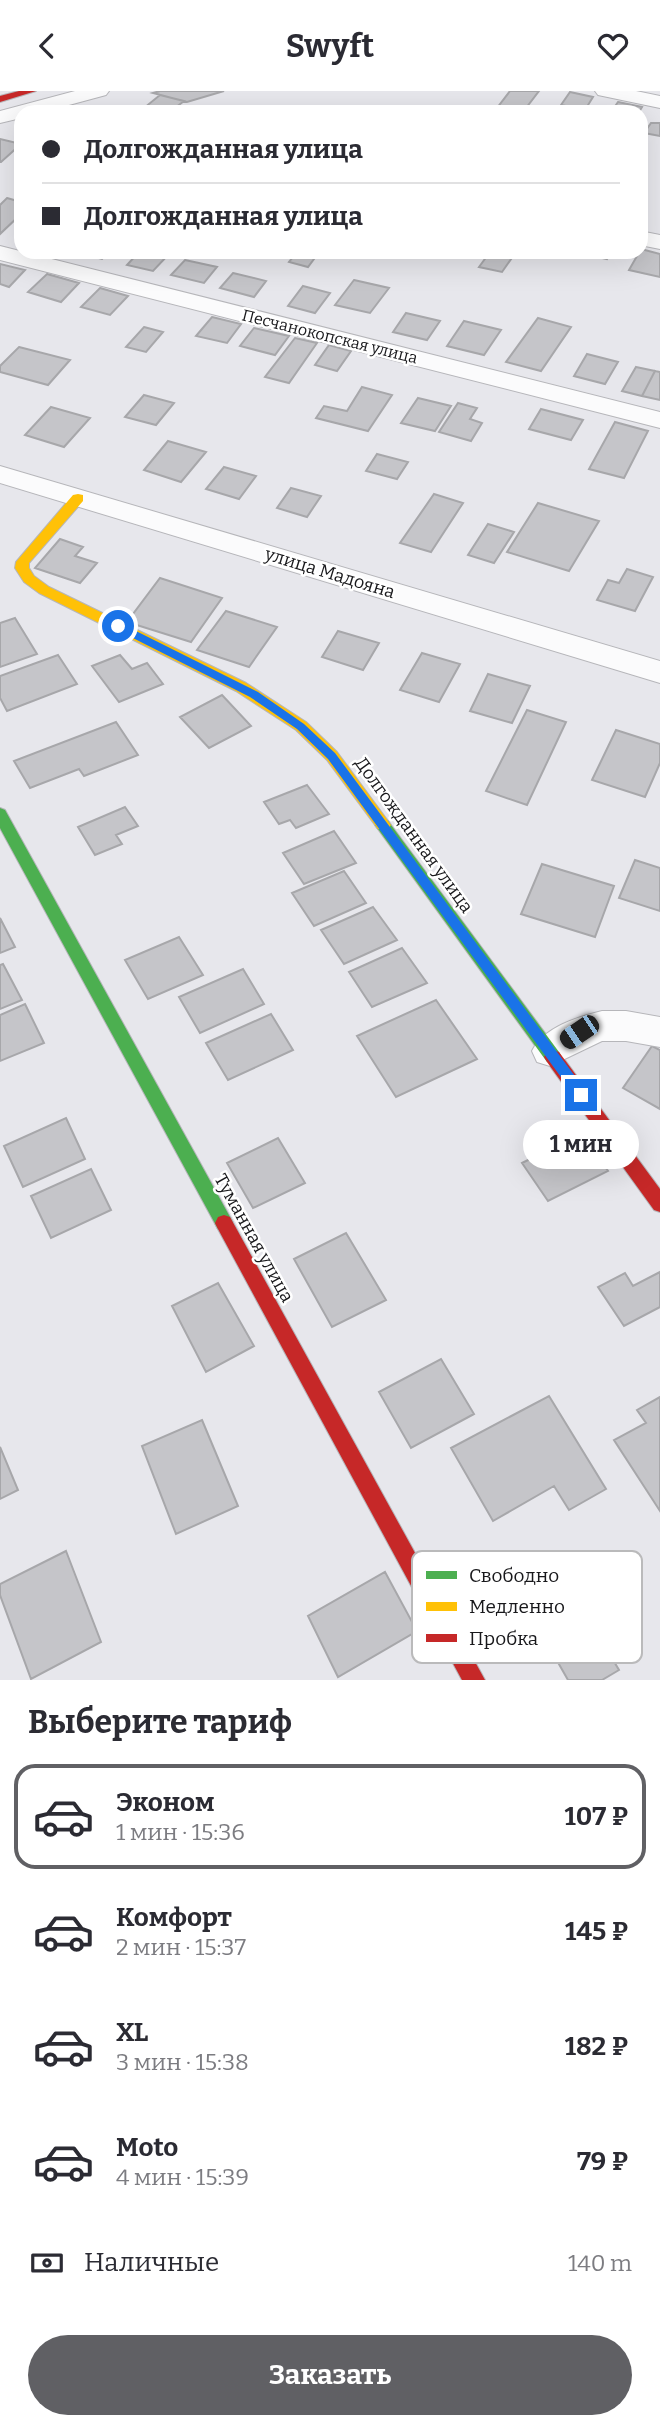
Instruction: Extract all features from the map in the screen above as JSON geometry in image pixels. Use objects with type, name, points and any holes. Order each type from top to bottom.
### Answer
[{"type":"street","points":[[0,99],[31,91]]},
{"type":"street","points":[[46,105],[99,91]]},
{"type":"street","points":[[605,91],[660,102]]},
{"type":"street","points":[[62,101],[75,105]]},
{"type":"street","name":"Песчанокопская улица","points":[[24,259],[660,420]]},
{"type":"street","name":"улица Мадояна","points":[[0,474],[660,672]]},
{"type":"street","name":"Долгожданная улица","points":[[78,498],[23,562],[22,568],[29,579],[44,590],[241,687],[300,726],[332,756],[660,1204]]},
{"type":"street","name":"Туманная улица","points":[[0,814],[412,1567]]},
{"type":"street","points":[[550,1051],[579,1032],[598,1024],[630,1025],[660,1032]]},
{"type":"street","name":"Туманная улица","points":[[465,1663],[474,1680]]},
{"type":"building","points":[[224,91],[187,102],[153,93]]},
{"type":"building","points":[[510,91],[539,91],[528,105],[499,105]]},
{"type":"building","points":[[570,92],[593,97],[588,105],[561,105]]},
{"type":"building","points":[[160,95],[184,101],[179,105],[148,105]]},
{"type":"building","points":[[651,123],[660,123],[660,136],[648,134]]},
{"type":"building","points":[[0,139],[14,142],[14,150],[0,162]]},
{"type":"building","points":[[7,198],[14,200],[14,221],[0,234],[0,205]]},
{"type":"building","points":[[648,251],[660,254],[660,277],[629,270],[635,259],[648,259]]},
{"type":"building","points":[[133,259],[164,259],[153,271],[127,265]]},
{"type":"building","points":[[291,259],[314,259],[308,267],[289,262]]},
{"type":"building","points":[[485,259],[511,259],[502,272],[479,267]]},
{"type":"building","points":[[185,260],[217,267],[204,283],[171,275]]},
{"type":"building","points":[[0,264],[25,270],[9,287],[0,284]]},
{"type":"building","points":[[233,273],[266,281],[254,297],[220,288]]},
{"type":"building","points":[[47,274],[79,283],[61,302],[28,292]]},
{"type":"building","points":[[354,280],[389,288],[370,313],[335,305]]},
{"type":"building","points":[[303,286],[330,293],[315,313],[288,306]]},
{"type":"building","points":[[100,288],[128,296],[110,315],[81,307]]},
{"type":"building","points":[[406,313],[440,321],[427,340],[393,332]]},
{"type":"building","points":[[212,317],[241,324],[227,343],[196,336]]},
{"type":"building","points":[[538,318],[571,327],[541,371],[506,362]]},
{"type":"building","points":[[464,321],[501,330],[484,355],[447,346]]},
{"type":"building","points":[[144,327],[163,332],[146,352],[126,347]]},
{"type":"building","points":[[254,328],[289,336],[275,355],[240,346]]},
{"type":"building","points":[[295,338],[317,343],[289,383],[265,377]]},
{"type":"building","points":[[329,345],[351,351],[337,371],[315,365]]},
{"type":"building","points":[[19,347],[70,360],[48,385],[0,372],[0,366]]},
{"type":"building","points":[[587,354],[618,362],[605,384],[574,376]]},
{"type":"building","points":[[636,367],[655,371],[642,396],[622,391]]},
{"type":"building","points":[[655,371],[660,372],[660,400],[642,396]]},
{"type":"building","points":[[362,387],[392,395],[368,431],[316,418],[324,406],[347,411]]},
{"type":"building","points":[[144,395],[174,403],[156,425],[125,417]]},
{"type":"building","points":[[418,398],[451,406],[435,431],[401,423]]},
{"type":"building","points":[[458,403],[477,408],[470,419],[482,423],[471,441],[439,432]]},
{"type":"building","points":[[51,407],[90,418],[64,447],[25,435]]},
{"type":"building","points":[[541,409],[583,420],[571,440],[529,429]]},
{"type":"building","points":[[615,422],[648,431],[624,478],[589,469]]},
{"type":"building","points":[[168,441],[206,452],[181,482],[144,470]]},
{"type":"building","points":[[377,454],[408,462],[397,479],[366,471]]},
{"type":"building","points":[[224,467],[256,476],[239,499],[206,489]]},
{"type":"building","points":[[291,488],[321,496],[307,517],[277,508]]},
{"type":"building","points":[[434,494],[463,503],[431,552],[400,543]]},
{"type":"building","points":[[538,503],[599,521],[569,571],[507,552]]},
{"type":"building","points":[[488,524],[514,532],[494,563],[468,555]]},
{"type":"building","points":[[60,539],[83,547],[75,556],[97,563],[80,583],[35,568]]},
{"type":"building","points":[[627,569],[653,577],[635,611],[597,600],[608,580],[619,583]]},
{"type":"building","points":[[160,578],[222,598],[191,642],[127,622]]},
{"type":"building","points":[[226,611],[277,627],[249,667],[197,650]]},
{"type":"building","points":[[15,618],[37,654],[0,667],[0,623]]},
{"type":"building","points":[[338,631],[379,643],[363,670],[322,657]]},
{"type":"building","points":[[422,653],[460,664],[439,702],[400,690]]},
{"type":"building","points":[[58,655],[77,684],[7,711],[0,698],[0,676]]},
{"type":"building","points":[[120,655],[132,669],[147,663],[163,684],[119,702],[92,666]]},
{"type":"building","points":[[488,674],[530,686],[512,723],[470,711]]},
{"type":"building","points":[[222,695],[251,726],[209,748],[180,717]]},
{"type":"building","points":[[527,710],[566,722],[527,805],[486,791]]},
{"type":"building","points":[[116,722],[138,755],[84,776],[79,769],[30,788],[14,761]]},
{"type":"building","points":[[616,730],[660,744],[660,763],[645,797],[592,780]]},
{"type":"building","points":[[307,785],[329,814],[296,828],[290,820],[279,824],[264,802]]},
{"type":"building","points":[[125,807],[138,826],[116,835],[122,844],[95,855],[78,827]]},
{"type":"building","points":[[334,831],[356,863],[304,884],[283,853]]},
{"type":"building","points":[[635,860],[660,868],[660,911],[619,898]]},
{"type":"building","points":[[542,864],[614,886],[595,937],[521,914]]},
{"type":"building","points":[[344,871],[366,903],[314,926],[292,893]]},
{"type":"building","points":[[373,907],[397,940],[344,964],[321,930]]},
{"type":"building","points":[[0,918],[15,947],[0,953]]},
{"type":"building","points":[[179,937],[203,975],[148,999],[125,960]]},
{"type":"building","points":[[402,948],[427,983],[372,1007],[349,972]]},
{"type":"building","points":[[3,964],[22,1000],[0,1009],[0,965]]},
{"type":"building","points":[[243,969],[264,1004],[200,1033],[179,997]]},
{"type":"building","points":[[436,1000],[477,1059],[396,1097],[357,1036]]},
{"type":"building","points":[[25,1004],[44,1043],[0,1061],[0,1015]]},
{"type":"building","points":[[271,1014],[293,1050],[228,1080],[206,1043]]},
{"type":"building","points":[[652,1046],[660,1050],[660,1109],[623,1088]]},
{"type":"building","points":[[66,1118],[85,1159],[23,1187],[4,1146]]},
{"type":"building","points":[[581,1134],[608,1171],[548,1201],[522,1163]]},
{"type":"building","points":[[278,1138],[305,1183],[253,1208],[227,1163]]},
{"type":"building","points":[[91,1169],[111,1210],[51,1238],[31,1196]]},
{"type":"building","points":[[346,1233],[386,1300],[332,1327],[294,1259]]},
{"type":"building","points":[[660,1272],[660,1307],[624,1326],[598,1287],[625,1273],[633,1286]]},
{"type":"building","points":[[218,1283],[254,1346],[206,1372],[172,1306]]},
{"type":"building","points":[[441,1359],[474,1414],[411,1448],[379,1392]]},
{"type":"building","points":[[549,1396],[606,1489],[569,1510],[554,1486],[493,1521],[451,1448]]},
{"type":"building","points":[[660,1397],[660,1511],[614,1440],[646,1423],[637,1410]]},
{"type":"building","points":[[202,1420],[238,1506],[176,1534],[142,1446]]},
{"type":"building","points":[[0,1447],[18,1490],[0,1499]]},
{"type":"building","points":[[66,1551],[101,1642],[31,1679],[0,1595],[0,1584]]},
{"type":"building","points":[[385,1572],[412,1622],[412,1634],[338,1677],[308,1616]]},
{"type":"building","points":[[558,1663],[615,1663],[619,1670],[602,1680],[568,1680]]},
{"type":"traffic: fast","points":[[0,814],[224,1223]]},
{"type":"traffic: fast","points":[[383,825],[553,1057]]},
{"type":"traffic: slow","points":[[78,498],[23,562],[22,568],[29,579],[44,590],[241,687],[301,726],[332,756],[383,825]]},
{"type":"traffic: jam","points":[[0,99],[31,91]]},
{"type":"traffic: jam","points":[[553,1057],[660,1204]]},
{"type":"traffic: jam","points":[[224,1223],[412,1567]]},
{"type":"traffic: jam","points":[[465,1663],[474,1680]]},
{"type":"route","points":[[118,626],[241,687],[300,726],[332,756],[581,1095]]}]
